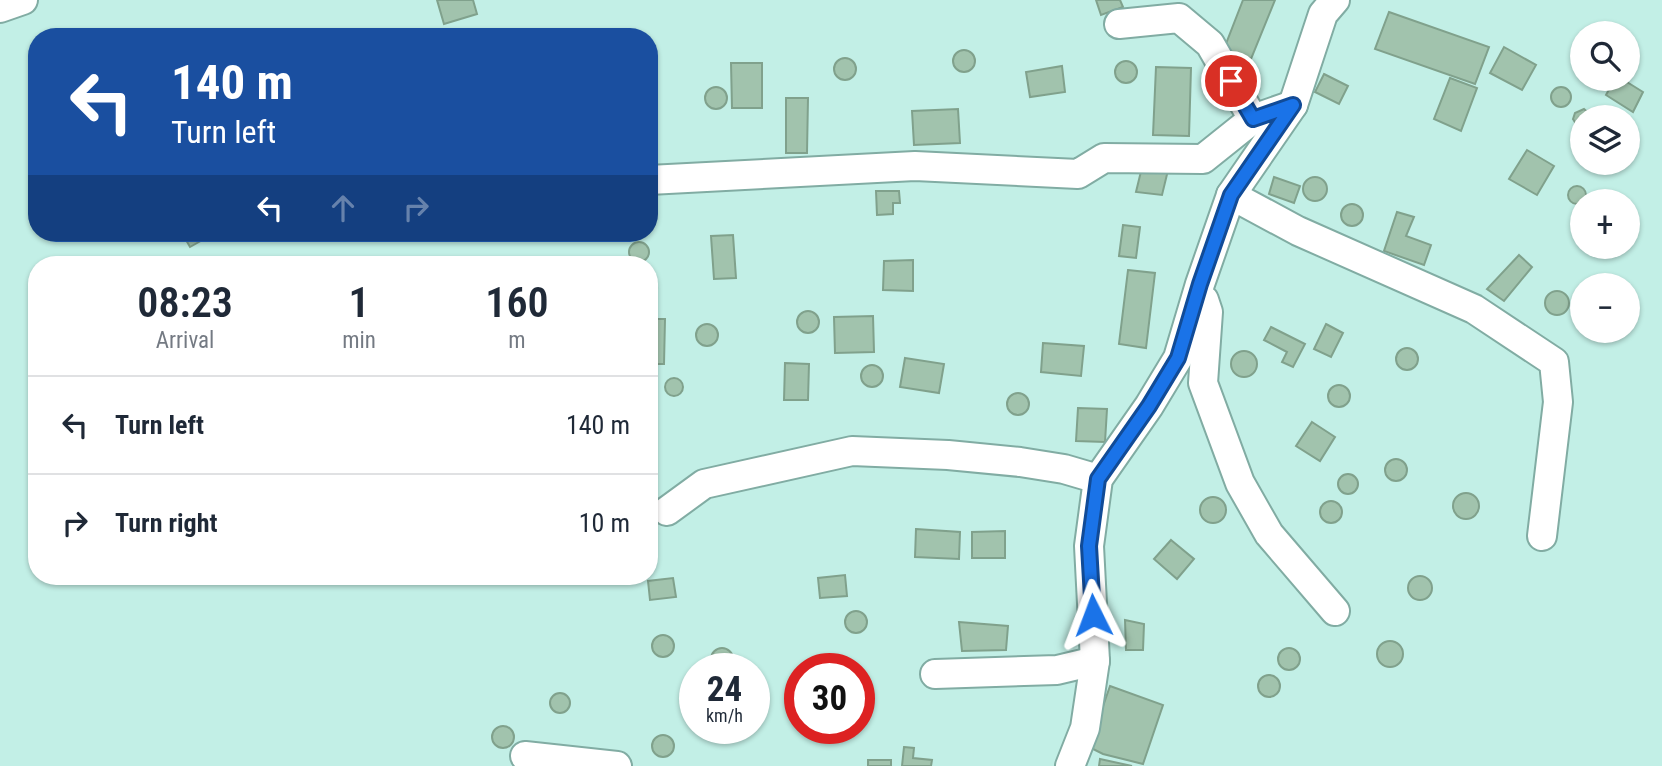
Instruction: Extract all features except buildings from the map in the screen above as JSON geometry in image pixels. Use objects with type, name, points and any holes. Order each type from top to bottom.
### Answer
[{"type":"street","points":[[0,8],[23,0]]},
{"type":"street","points":[[1070,766],[1085,728],[1095,661],[1089,546],[1098,479],[1149,406],[1178,358],[1231,195],[1293,105],[1323,14],[1335,0]]},
{"type":"street","points":[[1119,24],[1179,18],[1210,44],[1253,119]]},
{"type":"street","points":[[658,180],[915,166],[1078,174],[1104,158],[1203,159],[1253,119],[1293,105]]},
{"type":"street","points":[[1231,195],[1298,231],[1474,309],[1554,362],[1558,402],[1542,537]]},
{"type":"street","points":[[1200,284],[1208,312],[1203,383],[1240,483],[1269,534],[1335,611]]},
{"type":"street","points":[[667,510],[704,484],[852,451],[948,455],[1064,468],[1098,479]]},
{"type":"street","points":[[935,674],[1057,670],[1095,661]]},
{"type":"street","points":[[525,756],[617,766]]},
{"type":"route","points":[[1093,615],[1089,546],[1098,479],[1149,406],[1178,358],[1231,195],[1293,105],[1253,119],[1231,81]]}]
